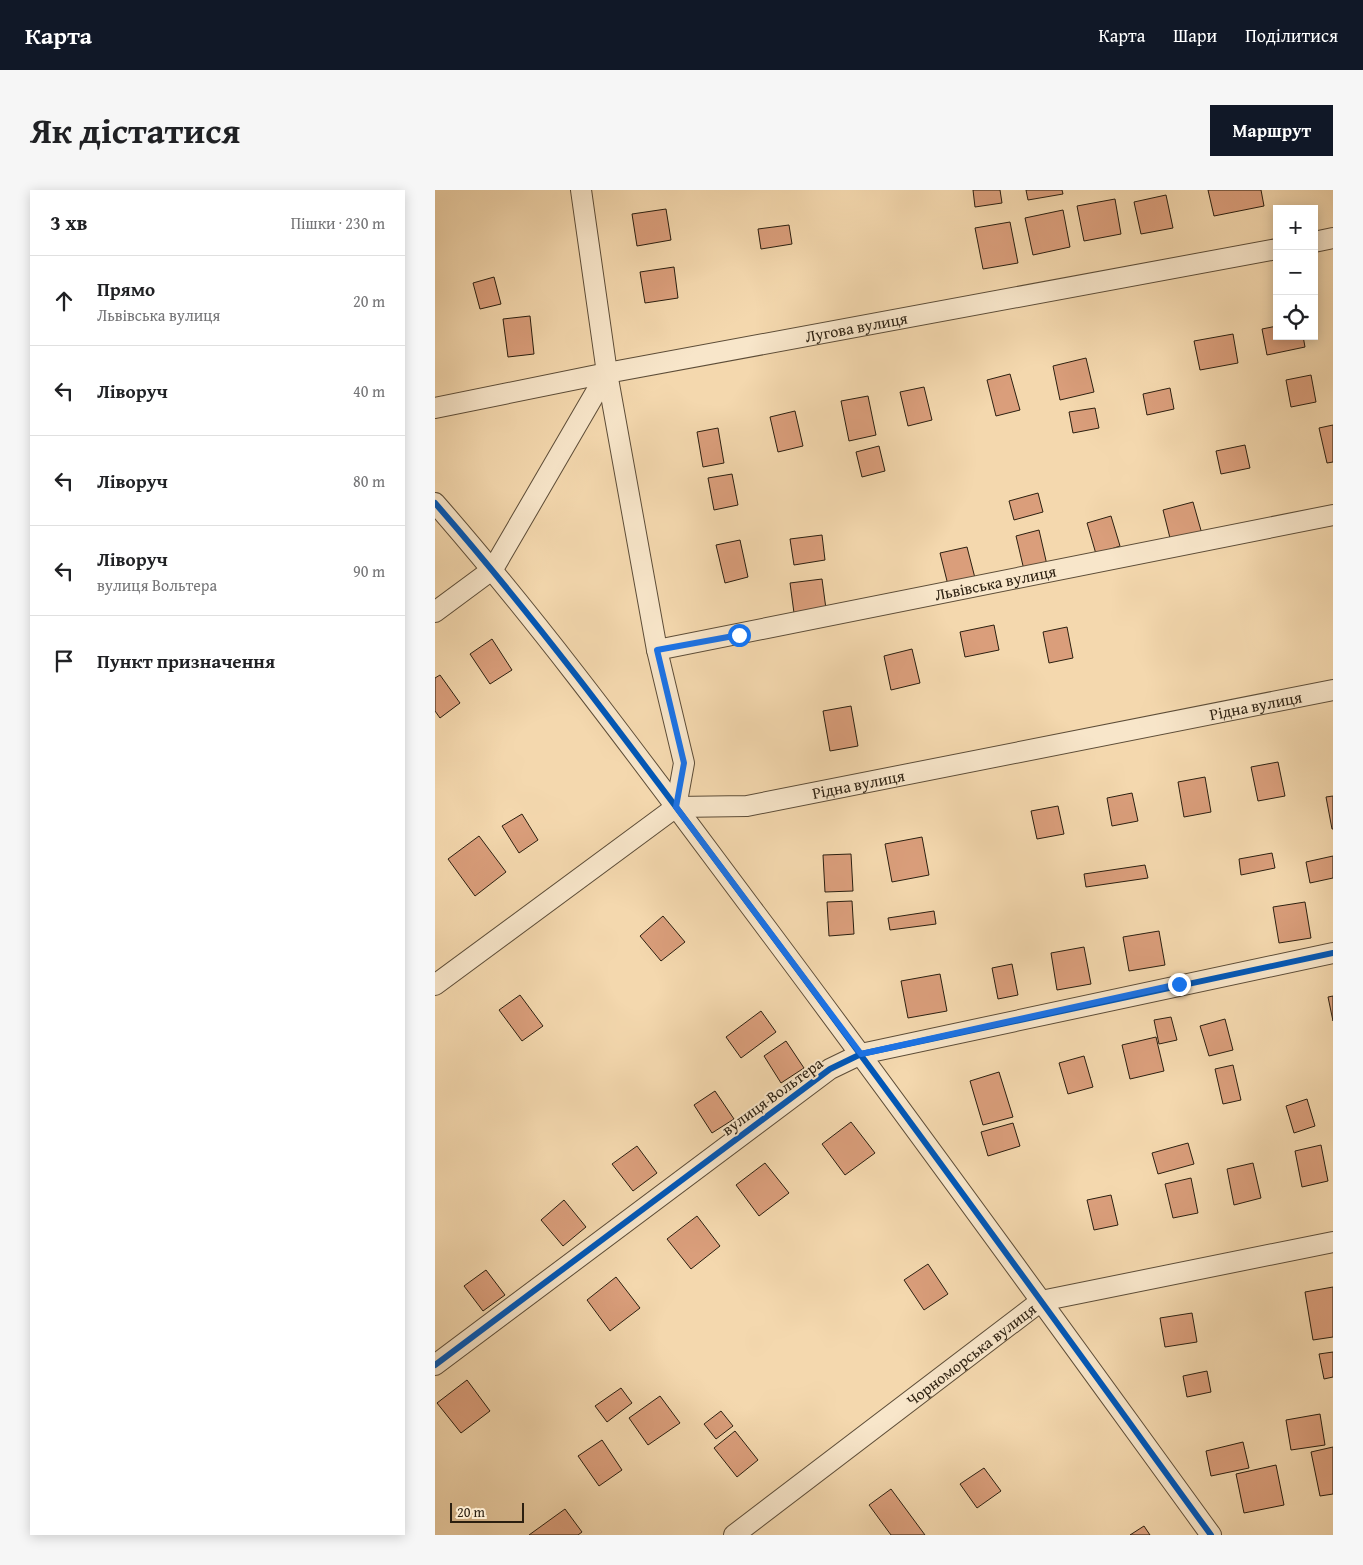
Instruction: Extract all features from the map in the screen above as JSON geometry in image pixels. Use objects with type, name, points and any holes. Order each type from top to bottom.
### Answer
[{"type":"street","points":[[435,985],[676,807],[684,763],[657,650],[607,373],[581,190]]},
{"type":"street","points":[[1318,241],[1333,238]]},
{"type":"street","name":"Лугова вулиця","points":[[435,408],[607,373],[1273,250]]},
{"type":"street","points":[[435,612],[493,569],[607,373]]},
{"type":"street","points":[[435,503],[493,569],[676,807],[861,1054],[1211,1535]]},
{"type":"street","name":"Львівська вулиця","points":[[657,650],[1333,515]]},
{"type":"street","name":"Рідна вулиця","points":[[676,807],[747,806],[1333,690]]},
{"type":"street","name":"вулиця Вольтера","points":[[435,1365],[830,1070],[861,1054],[1333,953]]},
{"type":"street","name":"Чорноморська вулиця","points":[[734,1535],[1041,1301],[1333,1242]]},
{"type":"building","points":[[973,190],[1000,190],[1002,203],[975,207]]},
{"type":"building","points":[[1026,190],[1062,190],[1063,194],[1028,200]]},
{"type":"building","points":[[1208,190],[1261,190],[1264,206],[1214,216]]},
{"type":"building","points":[[1166,195],[1173,228],[1141,234],[1134,202]]},
{"type":"building","points":[[1115,199],[1121,234],[1084,241],[1077,206]]},
{"type":"building","points":[[666,209],[671,240],[637,246],[632,214]]},
{"type":"building","points":[[1063,210],[1070,247],[1033,255],[1025,218]]},
{"type":"building","points":[[1010,222],[1018,263],[983,269],[975,228]]},
{"type":"building","points":[[789,225],[792,244],[761,249],[758,229]]},
{"type":"building","points":[[674,267],[678,298],[645,303],[640,272]]},
{"type":"building","points":[[494,277],[501,304],[480,309],[473,283]]},
{"type":"building","points":[[530,316],[534,354],[508,357],[503,319]]},
{"type":"building","points":[[1273,327],[1273,340],[1304,340],[1305,347],[1267,355],[1262,329]]},
{"type":"building","points":[[1233,334],[1238,363],[1200,370],[1194,341]]},
{"type":"building","points":[[1086,358],[1094,392],[1060,400],[1053,366]]},
{"type":"building","points":[[1010,374],[1020,410],[996,416],[987,380]]},
{"type":"building","points":[[1311,375],[1316,402],[1291,407],[1286,380]]},
{"type":"building","points":[[924,387],[932,420],[908,426],[900,392]]},
{"type":"building","points":[[1170,388],[1174,409],[1147,415],[1143,394]]},
{"type":"building","points":[[868,396],[876,435],[849,441],[841,401]]},
{"type":"building","points":[[1095,408],[1099,428],[1073,433],[1069,412]]},
{"type":"building","points":[[795,411],[803,446],[778,452],[770,417]]},
{"type":"building","points":[[1333,425],[1333,462],[1327,463],[1319,428]]},
{"type":"building","points":[[718,428],[724,463],[703,467],[697,432]]},
{"type":"building","points":[[1245,445],[1250,468],[1221,474],[1216,451]]},
{"type":"building","points":[[879,446],[885,471],[862,477],[856,452]]},
{"type":"building","points":[[732,474],[738,505],[714,510],[708,478]]},
{"type":"building","points":[[1038,493],[1043,512],[1014,520],[1009,501]]},
{"type":"building","points":[[1193,502],[1202,534],[1171,542],[1163,510]]},
{"type":"building","points":[[1111,516],[1120,546],[1096,554],[1087,523]]},
{"type":"building","points":[[1039,530],[1047,565],[1024,570],[1016,536]]},
{"type":"building","points":[[822,535],[825,560],[794,565],[790,539]]},
{"type":"building","points":[[740,540],[748,577],[725,583],[716,545]]},
{"type":"building","points":[[967,547],[975,578],[948,585],[940,553]]},
{"type":"building","points":[[822,579],[826,609],[794,613],[790,583]]},
{"type":"building","points":[[994,625],[999,650],[965,657],[960,632]]},
{"type":"building","points":[[1067,627],[1073,658],[1049,663],[1043,632]]},
{"type":"building","points":[[492,639],[512,670],[490,684],[470,654]]},
{"type":"building","points":[[912,649],[920,683],[891,690],[884,656]]},
{"type":"building","points":[[440,675],[460,703],[440,718],[435,711],[435,678]]},
{"type":"building","points":[[851,706],[858,746],[830,751],[823,711]]},
{"type":"building","points":[[1278,762],[1285,796],[1258,801],[1251,767]]},
{"type":"building","points":[[1205,777],[1211,812],[1184,817],[1178,782]]},
{"type":"building","points":[[1132,793],[1138,821],[1112,826],[1107,798]]},
{"type":"building","points":[[1333,796],[1333,829],[1332,829],[1326,797]]},
{"type":"building","points":[[1058,806],[1064,834],[1037,839],[1031,811]]},
{"type":"building","points":[[522,814],[538,840],[519,853],[502,826]]},
{"type":"building","points":[[479,836],[506,872],[475,896],[448,859]]},
{"type":"building","points":[[922,837],[929,875],[892,882],[885,844]]},
{"type":"building","points":[[1272,853],[1275,868],[1241,875],[1239,859]]},
{"type":"building","points":[[851,854],[853,891],[825,892],[823,855]]},
{"type":"building","points":[[1333,856],[1333,878],[1310,883],[1306,862]]},
{"type":"building","points":[[1145,865],[1148,878],[1086,887],[1084,874]]},
{"type":"building","points":[[852,901],[854,934],[829,936],[827,902]]},
{"type":"building","points":[[1305,902],[1311,938],[1279,943],[1273,907]]},
{"type":"building","points":[[934,911],[936,924],[890,930],[888,918]]},
{"type":"building","points":[[663,916],[685,942],[661,961],[640,936]]},
{"type":"building","points":[[1159,931],[1165,965],[1129,971],[1123,937]]},
{"type":"building","points":[[1084,947],[1091,984],[1057,990],[1051,953]]},
{"type":"building","points":[[1012,964],[1018,995],[998,999],[992,968]]},
{"type":"building","points":[[940,974],[947,1011],[908,1018],[901,981]]},
{"type":"building","points":[[520,995],[543,1026],[522,1041],[499,1010]]},
{"type":"building","points":[[1333,996],[1333,1021],[1328,997]]},
{"type":"building","points":[[761,1011],[776,1032],[741,1058],[726,1037]]},
{"type":"building","points":[[1171,1017],[1177,1040],[1159,1044],[1154,1020]]},
{"type":"building","points":[[1225,1019],[1233,1050],[1209,1056],[1200,1026]]},
{"type":"building","points":[[1156,1037],[1164,1071],[1130,1079],[1122,1045]]},
{"type":"building","points":[[786,1041],[804,1068],[781,1083],[764,1056]]},
{"type":"building","points":[[1084,1056],[1093,1087],[1068,1094],[1059,1063]]},
{"type":"building","points":[[1233,1065],[1241,1100],[1223,1104],[1215,1069]]},
{"type":"building","points":[[999,1072],[1013,1117],[983,1125],[970,1081]]},
{"type":"building","points":[[715,1091],[734,1119],[712,1133],[694,1105]]},
{"type":"building","points":[[1307,1099],[1315,1126],[1294,1133],[1286,1106]]},
{"type":"building","points":[[851,1122],[875,1153],[845,1175],[822,1144]]},
{"type":"building","points":[[1013,1123],[1020,1146],[988,1156],[981,1132]]},
{"type":"building","points":[[1188,1143],[1194,1164],[1158,1174],[1152,1153]]},
{"type":"building","points":[[1321,1145],[1328,1181],[1302,1187],[1295,1151]]},
{"type":"building","points":[[637,1146],[657,1173],[633,1191],[612,1164]]},
{"type":"building","points":[[765,1163],[789,1193],[759,1216],[736,1185]]},
{"type":"building","points":[[1253,1163],[1261,1198],[1234,1205],[1227,1169]]},
{"type":"building","points":[[1191,1178],[1198,1213],[1173,1218],[1165,1184]]},
{"type":"building","points":[[1111,1195],[1118,1225],[1094,1230],[1087,1200]]},
{"type":"building","points":[[564,1200],[586,1227],[563,1246],[541,1220]]},
{"type":"building","points":[[697,1216],[720,1246],[691,1269],[667,1239]]},
{"type":"building","points":[[928,1264],[948,1294],[924,1310],[904,1280]]},
{"type":"building","points":[[486,1270],[505,1295],[483,1311],[464,1286]]},
{"type":"building","points":[[616,1277],[640,1308],[610,1331],[587,1300]]},
{"type":"building","points":[[1333,1287],[1333,1337],[1313,1340],[1305,1292]]},
{"type":"building","points":[[1192,1313],[1197,1342],[1165,1347],[1160,1318]]},
{"type":"building","points":[[1333,1352],[1333,1377],[1324,1379],[1319,1354]]},
{"type":"building","points":[[1207,1371],[1211,1392],[1187,1397],[1183,1376]]},
{"type":"building","points":[[467,1380],[490,1411],[461,1433],[437,1403]]},
{"type":"building","points":[[621,1388],[632,1403],[607,1422],[595,1406]]},
{"type":"building","points":[[660,1396],[680,1423],[648,1445],[629,1418]]},
{"type":"building","points":[[721,1411],[733,1426],[716,1439],[704,1424]]},
{"type":"building","points":[[1320,1414],[1325,1445],[1291,1450],[1286,1420]]},
{"type":"building","points":[[735,1431],[758,1460],[737,1477],[714,1448]]},
{"type":"building","points":[[602,1440],[622,1470],[599,1486],[578,1456]]},
{"type":"building","points":[[1243,1442],[1249,1468],[1211,1476],[1206,1451]]},
{"type":"building","points":[[1333,1447],[1333,1494],[1320,1496],[1311,1452]]},
{"type":"building","points":[[1276,1465],[1284,1505],[1244,1513],[1236,1474]]},
{"type":"building","points":[[984,1468],[1001,1491],[977,1508],[960,1484]]},
{"type":"building","points":[[891,1489],[925,1535],[891,1535],[869,1505]]},
{"type":"building","points":[[565,1509],[582,1532],[578,1535],[529,1535]]},
{"type":"building","points":[[1144,1526],[1150,1535],[1130,1535]]},
{"type":"cycle path","points":[[435,503],[556,649],[671,801],[922,1138],[1211,1535]]},
{"type":"cycle path","points":[[435,1365],[830,1069],[861,1054],[1333,953]]},
{"type":"route","points":[[739,635],[657,650],[684,763],[676,807],[861,1054],[1179,984]]}]
